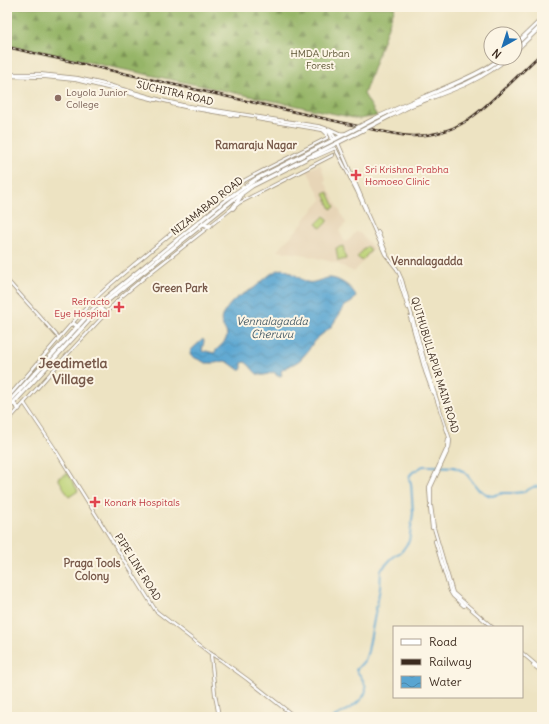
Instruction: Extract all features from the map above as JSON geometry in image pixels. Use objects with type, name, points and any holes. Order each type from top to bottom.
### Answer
[{"type":"highway","points":[[523,37],[542,19]]},
{"type":"highway","points":[[523,43],[542,24]]},
{"type":"highway","name":"NIZAMABAD ROAD","points":[[7,404],[97,306],[157,258],[252,186],[335,142],[357,133],[411,106],[442,94],[490,66]]},
{"type":"highway","name":"NIZAMABAD ROAD","points":[[7,410],[106,302],[236,192],[256,179],[301,159],[308,158],[335,142],[344,134],[396,108],[490,71],[497,66]]},
{"type":"highway","points":[[329,129],[344,134]]},
{"type":"highway","points":[[233,208],[242,193]]},
{"type":"highway","points":[[203,224],[210,226]]},
{"type":"highway","points":[[100,309],[106,313]]},
{"type":"highway","points":[[73,323],[78,327]]},
{"type":"highway","points":[[13,403],[19,409]]},
{"type":"main road","name":"SUCHITRA ROAD","points":[[7,75],[53,75],[96,82],[180,107],[323,130]]},
{"type":"main road","name":"SUCHITRA ROAD","points":[[122,90],[182,105],[304,123],[329,129]]},
{"type":"main road","points":[[329,129],[332,132],[335,142]]},
{"type":"main road","points":[[323,130],[329,132],[335,142]]},
{"type":"main road","name":"NIZAMABAD ROAD","points":[[7,398],[59,338],[108,286],[223,192],[327,138],[327,134],[323,130]]},
{"type":"main road","name":"QUTHUBULLAPUR MAIN ROAD","points":[[335,142],[387,253],[387,256]]},
{"type":"main road","name":"QUTHUBULLAPUR MAIN ROAD","points":[[308,158],[315,157],[335,148],[345,166],[385,254],[397,269],[402,280],[428,373],[448,434],[450,446],[442,460],[431,487],[431,506],[436,536],[453,593],[489,626]]},
{"type":"main road","name":"NIZAMABAD ROAD","points":[[7,422],[122,296],[239,203],[333,155]]},
{"type":"main road","points":[[7,280],[59,338]]},
{"type":"main road","name":"PIPE LINE ROAD","points":[[24,403],[56,451],[156,611],[295,717]]},
{"type":"main road","points":[[211,654],[212,672],[219,717]]},
{"type":"main road","points":[[523,655],[542,671]]},
{"type":"shaded area","points":[[320,164],[326,179],[325,182],[346,223],[339,231],[345,242],[356,232],[360,233],[374,249],[354,272],[336,263],[301,254],[277,251],[322,200],[307,170]]},
{"type":"green space","name":"HMDA Urban Forest","points":[[7,7],[395,7],[364,94],[377,116],[359,119],[7,45]]},
{"type":"green space","points":[[328,192],[335,207],[331,209],[324,194]]},
{"type":"green space","points":[[324,216],[329,220],[321,228],[316,224]]},
{"type":"green space","points":[[343,246],[346,259],[338,261],[336,248]]},
{"type":"green space","points":[[367,246],[371,250],[362,261],[357,257]]},
{"type":"green space","points":[[68,473],[78,491],[69,497],[58,478]]},
{"type":"water","name":"Vennalagadda Cheruvu","points":[[282,269],[289,271],[307,282],[315,282],[328,278],[336,279],[352,289],[356,296],[352,302],[345,306],[331,327],[314,341],[301,359],[282,370],[282,375],[280,376],[277,376],[274,372],[260,375],[245,362],[242,363],[242,368],[239,370],[228,362],[206,363],[191,356],[191,350],[203,339],[202,351],[214,353],[227,336],[221,319],[230,304],[238,297],[254,288],[271,274]]},
{"type":"waterway","points":[[334,717],[358,702],[365,694],[366,688],[364,682],[356,670],[365,660],[368,651],[380,588],[381,570],[392,558],[402,551],[409,541],[413,513],[411,483],[409,479],[410,475],[423,466],[454,467],[465,472],[478,489],[492,496],[503,493],[524,492],[533,487],[542,486]]},
{"type":"railway","points":[[7,47],[375,130],[399,135],[414,136],[442,132],[454,128],[464,122],[484,108],[542,53]]},
{"type":"place","name":"Loyola Junior College","points":[[58,98]]},
{"type":"place","name":"Sri Krishna Prabha Homoeo Clinic","points":[[356,175]]},
{"type":"place","name":"Refracto Eye Hospital","points":[[119,307]]},
{"type":"place","name":"Konark Hospitals","points":[[95,502]]},
{"type":"district","name":"Ramaraju Nagar","points":[[256,145]]},
{"type":"district","name":"Vennalagadda","points":[[427,261]]},
{"type":"district","name":"Green Park","points":[[180,288]]},
{"type":"district","name":"Jeedimetla Village","points":[[73,372]]},
{"type":"district","name":"Praga Tools Colony","points":[[92,569]]}]
